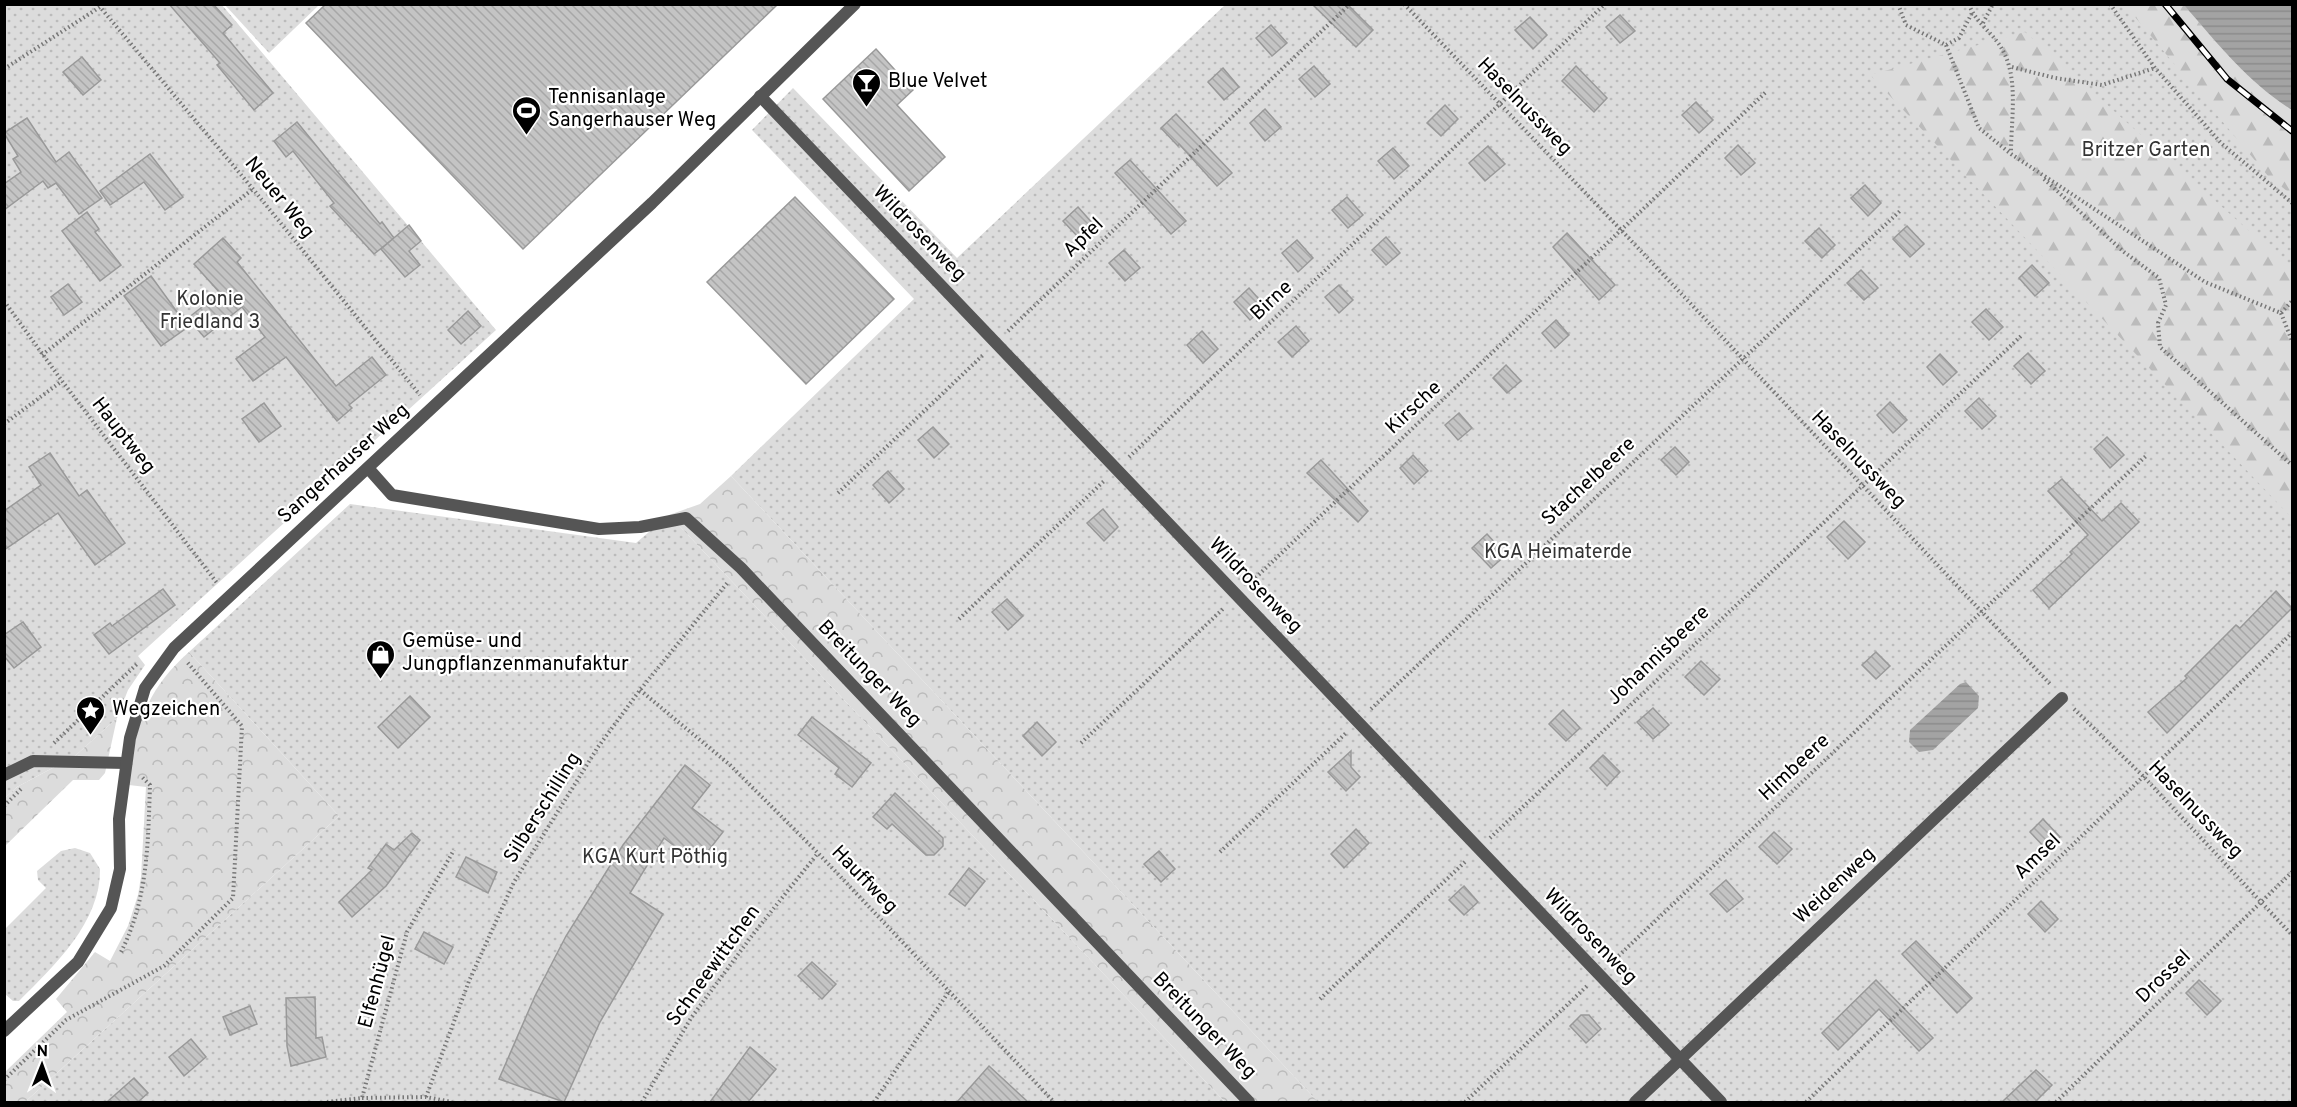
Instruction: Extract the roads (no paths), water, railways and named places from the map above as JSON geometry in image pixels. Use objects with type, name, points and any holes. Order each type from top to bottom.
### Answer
[{"type":"street","name":"Sangerhauser Weg","points":[[4,1031],[78,962],[111,908],[120,869],[119,819],[130,738],[145,688],[174,648],[652,203],[855,4]]},
{"type":"street","name":"Wildrosenweg","points":[[760,96],[1721,1102]]},
{"type":"street","name":"Breitunger Weg","points":[[368,468],[392,495],[599,529],[640,527],[686,518],[741,568],[1249,1102]]},
{"type":"street","name":"Weidenweg","points":[[1635,1102],[2062,698]]},
{"type":"street","points":[[4,775],[33,761],[126,763]]},
{"type":"railway","points":[[2165,4],[2227,79],[2292,131]]},
{"type":"place","name":"Blue Velvet","points":[[867,108]]},
{"type":"place","name":"Tennisanlage Sangerhauser Weg","points":[[527,136]]},
{"type":"place","name":"Gemüse- und Jungpflanzenmanufaktur","points":[[381,680]]},
{"type":"place","name":"Wegzeichen","points":[[91,736]]},
{"type":"park label","name":"Britzer Garten","points":[[2146,151]]},
{"type":"park label","name":"Kolonie Friedland 3","points":[[210,312]]},
{"type":"park label","name":"KGA Heimaterde","points":[[1558,553]]},
{"type":"park label","name":"KGA Kurt Pöthig","points":[[655,858]]}]
